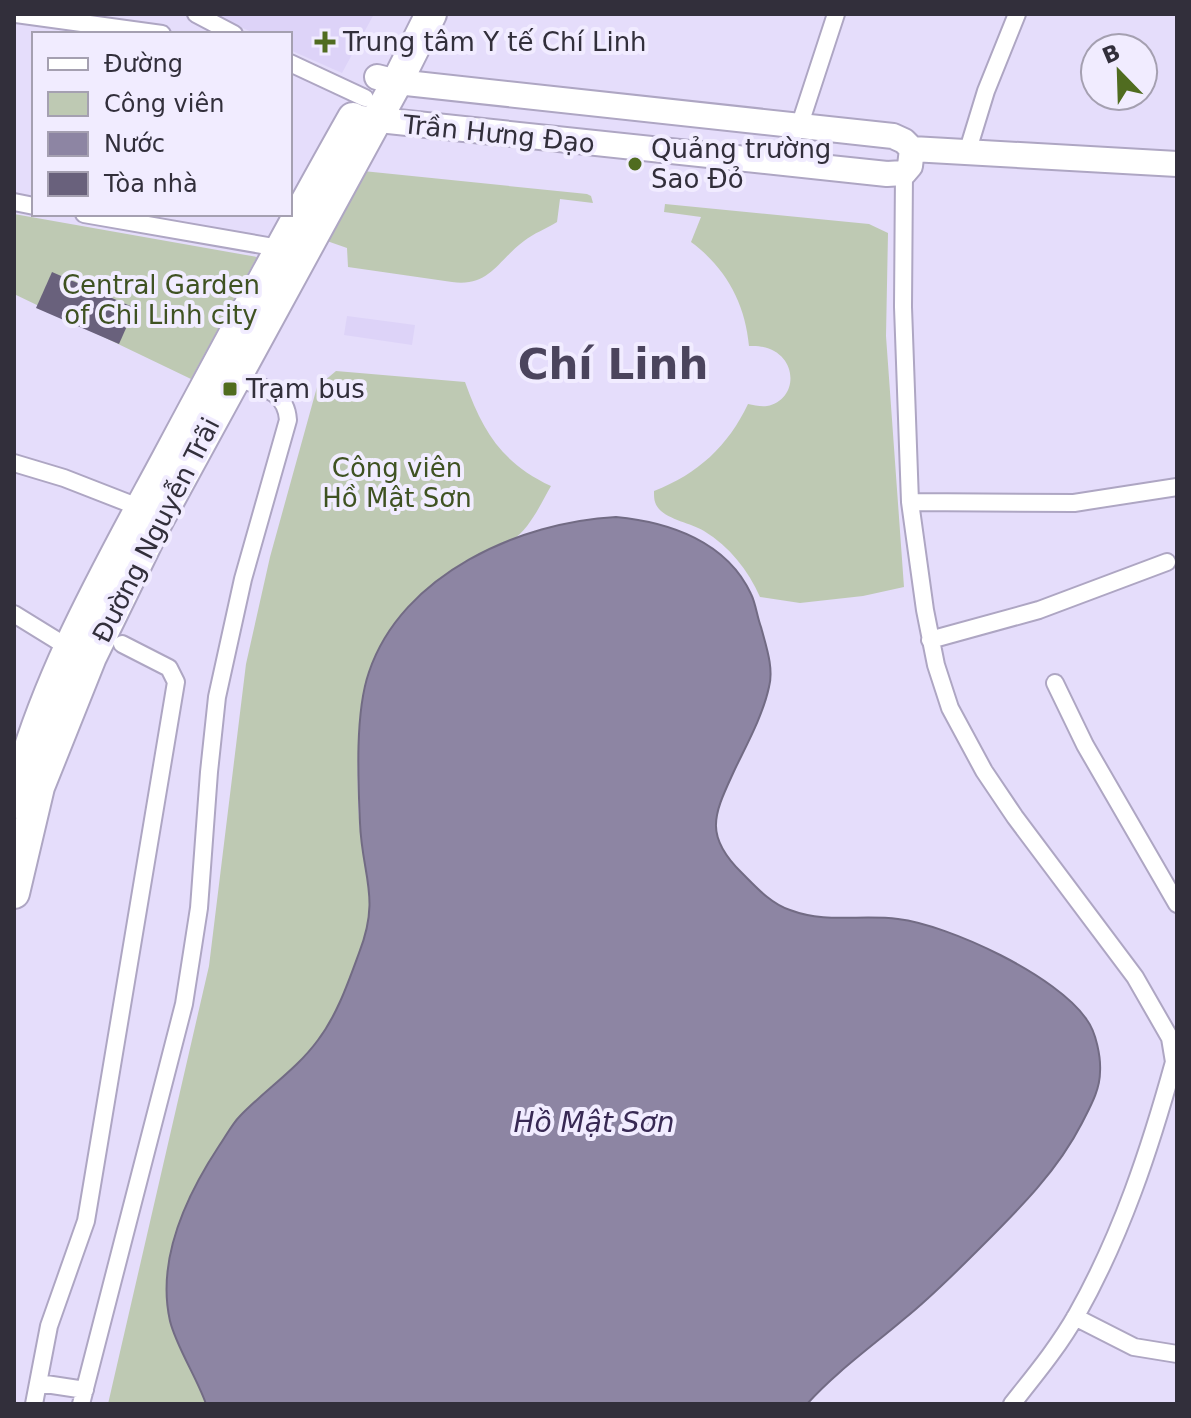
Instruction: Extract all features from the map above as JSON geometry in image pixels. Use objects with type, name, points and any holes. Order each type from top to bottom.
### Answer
[{"type":"highway","name":"Đường Nguyễn Trãi","points":[[14,803],[24,768],[80,653],[141,508],[225,373],[373,99],[409,14]]},
{"type":"highway","name":"Đường Nguyễn Trãi","points":[[14,893],[39,787],[80,653],[156,524],[279,248],[431,14]]},
{"type":"street","points":[[16,14],[147,32]]},
{"type":"street","points":[[196,14],[230,32]]},
{"type":"street","points":[[799,127],[836,14]]},
{"type":"street","points":[[967,153],[986,91],[1017,14]]},
{"type":"street","points":[[292,64],[373,99]]},
{"type":"street","name":"Trần Hưng Đạo","points":[[373,99],[653,111],[893,136],[912,149],[1177,164]]},
{"type":"street","name":"Trần Hưng Đạo","points":[[373,99],[643,148],[887,174],[904,173]]},
{"type":"street","points":[[643,148],[653,111]]},
{"type":"street","points":[[912,149],[910,166],[904,173],[903,307],[910,502],[930,640],[950,708],[984,771],[1135,977],[1174,1046],[1174,1062],[1163,1104],[1125,1214],[1075,1317],[1012,1404]]},
{"type":"street","points":[[109,216],[160,220],[279,248]]},
{"type":"street","points":[[39,1383],[83,1397],[184,1004],[199,908],[217,697],[243,579],[288,420],[287,405],[281,396],[225,373]]},
{"type":"street","points":[[14,463],[64,478],[141,508]]},
{"type":"street","points":[[910,502],[1074,503],[1177,487]]},
{"type":"street","points":[[930,640],[1039,610],[1167,562]]},
{"type":"street","points":[[14,614],[80,653]]},
{"type":"street","points":[[34,1404],[49,1326],[86,1221],[176,682],[169,668],[122,644]]},
{"type":"street","points":[[1055,683],[1085,745],[1177,904]]},
{"type":"street","points":[[1075,1317],[1134,1347],[1177,1354]]},
{"type":"shaded area","name":"Trung tâm Y tế Chí Linh","points":[[212,14],[374,14],[342,73],[292,51],[292,32],[252,32]]},
{"type":"shaded area","points":[[347,316],[415,325],[412,345],[344,335]]},
{"type":"green space","points":[[363,171],[587,194],[593,203],[560,199],[557,222],[524,241],[484,276],[475,281],[452,282],[348,267],[347,248],[327,241]]},
{"type":"green space","points":[[665,204],[869,224],[888,233],[886,336],[904,587],[863,596],[800,603],[760,597],[744,568],[722,544],[657,507],[654,491],[684,476],[710,457],[731,433],[748,404],[765,406],[779,401],[790,383],[786,362],[778,353],[765,347],[749,346],[743,315],[732,288],[714,263],[691,242],[701,217],[664,212]]},
{"type":"green space","name":"Central Garden of Chi Linh city","points":[[14,214],[257,257],[191,379],[14,294]]},
{"type":"green space","name":"Công viên Hồ Mật Sơn","points":[[336,371],[465,382],[479,416],[496,444],[519,467],[551,486],[518,535],[456,567],[410,605],[386,636],[369,672],[359,728],[358,793],[360,829],[371,888],[369,923],[351,978],[325,1030],[306,1055],[269,1089],[199,1383],[206,1404],[108,1404],[209,966],[246,664],[270,557],[317,387]]},
{"type":"water","name":"Hồ Mật Sơn","points":[[616,517],[676,530],[712,548],[741,576],[754,602],[771,672],[759,719],[718,811],[717,835],[729,859],[764,894],[790,910],[817,917],[884,918],[920,923],[1001,955],[1052,986],[1073,1003],[1087,1020],[1095,1038],[1100,1072],[1091,1105],[1072,1142],[1019,1208],[931,1295],[842,1370],[807,1404],[206,1404],[170,1321],[167,1275],[171,1252],[185,1207],[219,1146],[240,1116],[318,1040],[336,1009],[359,953],[370,901],[361,842],[359,726],[369,672],[385,637],[408,607],[436,581],[469,560],[504,542],[542,530],[579,521]]},
{"type":"building","points":[[52,272],[135,308],[119,344],[36,308]]},
{"type":"place","name":"Trung tâm Y tế Chí Linh","points":[[325,42]]},
{"type":"place","name":"Quảng trường Sao Đỏ","points":[[635,164]]},
{"type":"place","name":"Trạm bus","points":[[230,389]]},
{"type":"district","name":"Chí Linh","points":[[613,364]]}]
